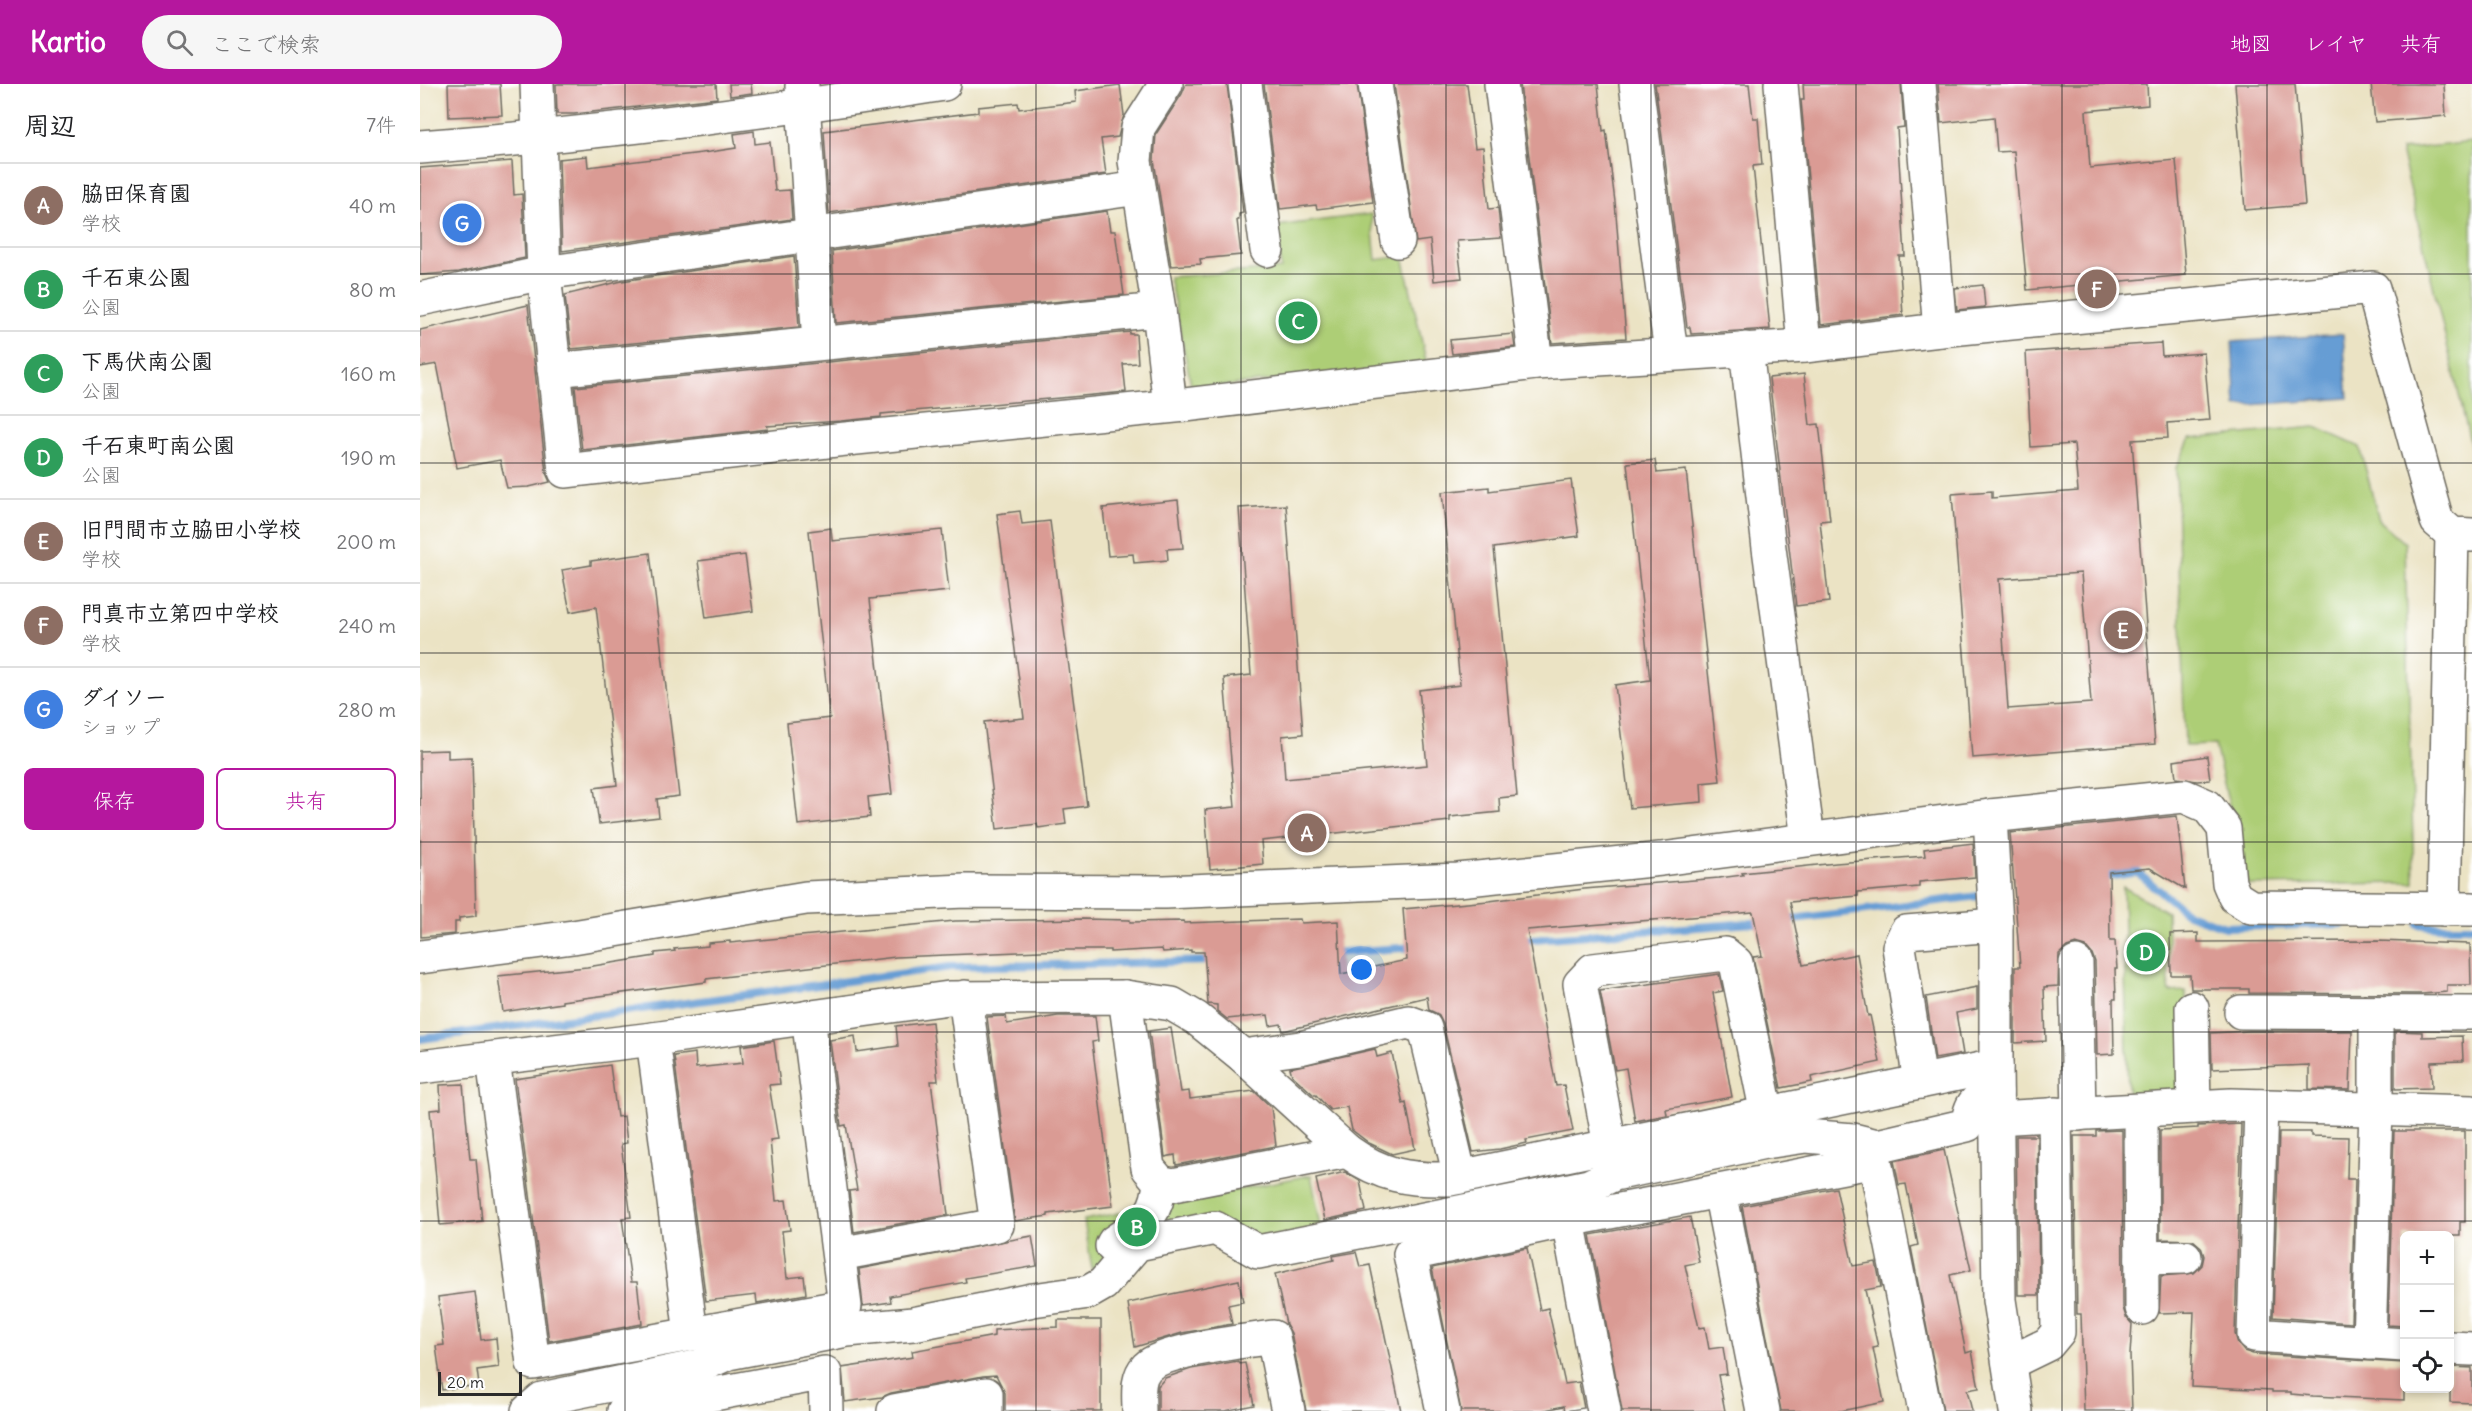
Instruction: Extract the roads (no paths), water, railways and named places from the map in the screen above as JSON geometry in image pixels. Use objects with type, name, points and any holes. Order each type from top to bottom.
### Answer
[{"type":"street","points":[[420,957],[573,937],[681,917],[806,898],[965,891],[1165,892],[1458,880],[1661,859],[1990,816],[2184,796],[2207,806],[2224,828],[2229,883],[2235,897],[2251,907],[2458,909],[2462,534],[2437,521],[2373,288],[1940,330],[1804,346],[1536,363],[1170,406],[836,440],[565,471],[544,273],[537,84]]},
{"type":"street","points":[[420,147],[539,138],[802,95],[944,84]]},
{"type":"street","points":[[1166,84],[1138,128],[1135,160],[1159,310],[1170,406]]},
{"type":"street","points":[[1245,84],[1267,250]]},
{"type":"street","points":[[1375,84],[1398,241]]},
{"type":"street","points":[[1502,84],[1536,363]]},
{"type":"street","points":[[1636,84],[1671,353]]},
{"type":"street","points":[[1781,84],[1804,346]]},
{"type":"street","points":[[1919,84],[1940,330]]},
{"type":"street","points":[[802,95],[819,344]]},
{"type":"street","points":[[420,299],[544,273],[1139,188]]},
{"type":"street","points":[[554,370],[1159,310]]},
{"type":"street","points":[[1746,349],[1769,548],[1808,839]]},
{"type":"street","points":[[1990,816],[1996,924],[1999,1300],[2016,1411]]},
{"type":"street","points":[[1920,1082],[1899,947],[1906,932],[1996,924]]},
{"type":"street","points":[[1610,1146],[1580,984],[1593,970],[1725,954],[1736,963],[1767,1114]]},
{"type":"street","points":[[2009,1363],[2048,1344],[2058,1332],[2076,963]]},
{"type":"street","points":[[839,1254],[997,1225],[965,997]]},
{"type":"street","points":[[420,1067],[653,1039],[965,997],[1125,997],[1172,1004],[1196,1018],[1242,1056],[1347,1151],[1361,1161],[1386,1172],[1415,1180],[1460,1177],[1920,1082],[1996,1092],[2067,1114],[2261,1106],[2472,1112]]},
{"type":"street","points":[[1125,997],[1148,1168],[1160,1182],[1173,1185],[1347,1151]]},
{"type":"street","points":[[2192,1008],[2194,1107]]},
{"type":"street","points":[[2241,1012],[2472,1013]]},
{"type":"street","points":[[2369,1342],[2376,1109],[2376,1012]]},
{"type":"street","points":[[493,1059],[533,1363],[845,1306],[808,1017]]},
{"type":"street","points":[[1242,1056],[1300,1048],[1408,1022],[1425,1028],[1460,1177]]},
{"type":"street","points":[[653,1039],[691,1334]]},
{"type":"street","points":[[528,1411],[542,1399],[700,1366],[728,1353],[847,1330],[913,1324],[1033,1300],[1089,1292],[1103,1284],[1137,1244],[1215,1228],[1258,1252],[1556,1194],[1590,1186],[1614,1174],[1765,1142],[1806,1136],[1853,1140],[1877,1146],[1967,1125],[1971,1106],[1978,1098],[1996,1092]]},
{"type":"street","points":[[2261,1106],[2254,1335],[2400,1345]]},
{"type":"street","points":[[2141,1111],[2142,1308]]},
{"type":"street","points":[[1443,1411],[1410,1254],[1568,1220],[1875,1161],[1924,1411]]},
{"type":"street","points":[[1098,1287],[1104,1261],[1114,1242],[1150,1217],[1159,1200],[1160,1182]]},
{"type":"street","points":[[1720,1191],[1763,1411]]},
{"type":"street","points":[[1568,1220],[1604,1411]]},
{"type":"street","points":[[2142,1258],[2185,1257]]},
{"type":"street","points":[[1139,1411],[1139,1384],[1148,1366],[1171,1355],[1273,1337],[1288,1411]]},
{"type":"street","points":[[2454,1348],[2472,1349]]},
{"type":"street","points":[[624,1411],[671,1407],[825,1373],[826,1411]]},
{"type":"street","points":[[894,1411],[986,1394],[986,1411]]},
{"type":"water","points":[[2343,334],[2348,398],[2236,406],[2232,342]]},
{"type":"waterway","points":[[2100,878],[2137,872],[2188,914],[2225,927],[2342,924]]},
{"type":"waterway","points":[[1785,920],[1987,895]]},
{"type":"waterway","points":[[1519,940],[1766,922]]},
{"type":"waterway","points":[[2418,924],[2472,927]]},
{"type":"waterway","points":[[1330,953],[1416,947]]},
{"type":"waterway","points":[[420,1039],[950,967],[1216,961]]},
{"type":"place","name":"ダイソー","points":[[462,223]]},
{"type":"place","name":"門真市立第四中学校","points":[[2097,289]]},
{"type":"place","name":"下馬伏南公園","points":[[1298,321]]},
{"type":"place","name":"旧門間市立脇田小学校","points":[[2123,630]]},
{"type":"place","name":"脇田保育園","points":[[1307,833]]},
{"type":"place","name":"千石東町南公園","points":[[2146,952]]},
{"type":"place","name":"千石東公園","points":[[1137,1227]]}]
